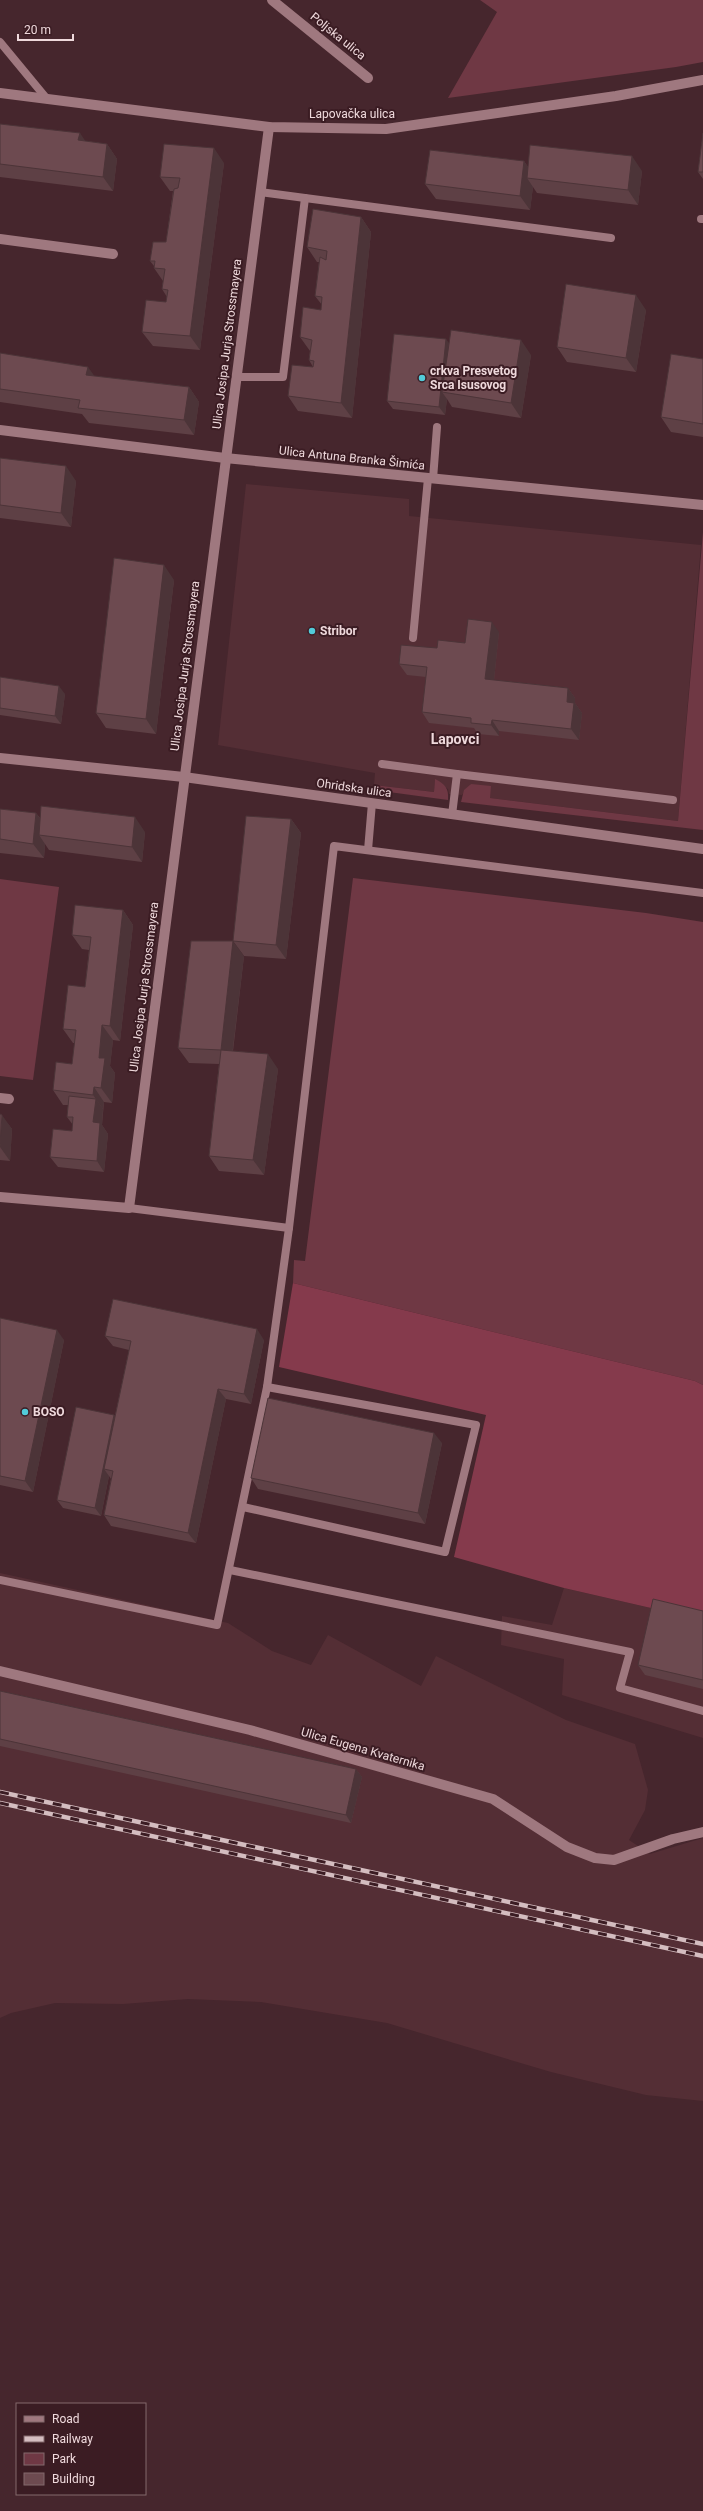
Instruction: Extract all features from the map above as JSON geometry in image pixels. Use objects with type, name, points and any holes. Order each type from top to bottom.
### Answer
[{"type":"street","name":"Poljska ulica","points":[[272,0],[368,78]]},
{"type":"street","name":"Lapovačka ulica","points":[[0,94],[269,127],[386,129],[616,96],[703,80]]},
{"type":"street","name":"Ulica Josipa Jurja Strossmayera","points":[[129,1208],[269,127]]},
{"type":"street","points":[[0,239],[113,254]]},
{"type":"street","name":"Ulica Antuna Branka Šimića","points":[[0,430],[225,458],[703,505]]},
{"type":"street","name":"Ohridska ulica","points":[[0,758],[184,777],[703,849]]},
{"type":"street","points":[[0,1197],[129,1208]]},
{"type":"street","name":"Ulica Eugena Kvaternika","points":[[0,1671],[250,1730],[493,1800],[567,1847],[595,1858],[614,1860],[673,1839],[703,1832]]},
{"type":"lane","points":[[0,42],[47,99]]},
{"type":"lane","points":[[260,192],[611,238]]},
{"type":"lane","points":[[236,377],[283,377],[305,198]]},
{"type":"lane","points":[[413,638],[437,427]]},
{"type":"lane","points":[[382,764],[673,800]]},
{"type":"lane","points":[[452,814],[458,774]]},
{"type":"lane","points":[[368,850],[372,803]]},
{"type":"lane","points":[[0,1580],[217,1625],[243,1507],[266,1387],[289,1228],[334,846],[703,893]]},
{"type":"lane","points":[[129,1208],[289,1228]]},
{"type":"lane","points":[[243,1507],[445,1552],[476,1425],[266,1387]]},
{"type":"lane","points":[[230,1570],[630,1652],[620,1688],[703,1711]]},
{"type":"shaded area","points":[[246,484],[409,499],[409,516],[701,545],[678,821],[489,798],[471,784],[462,795],[449,794],[448,789],[435,780],[434,792],[374,785],[375,773],[218,745]]},
{"type":"shaded area","points":[[293,1283],[695,1381],[703,1385],[703,1620],[564,1588],[454,1557],[486,1415],[279,1367]]},
{"type":"shaded area","points":[[0,1573],[228,1623],[272,1651],[311,1665],[328,1635],[421,1686],[436,1656],[566,1720],[635,1744],[648,1790],[645,1810],[629,1840],[650,1854],[703,1838],[703,2101],[646,2095],[551,2072],[387,2023],[261,2002],[188,1999],[123,2004],[55,2003],[11,2013],[0,2018]]},
{"type":"shaded area","points":[[564,1588],[703,1620],[703,1738],[562,1695],[564,1659],[501,1645],[502,1616],[552,1625]]},
{"type":"green space","points":[[480,0],[703,0],[703,62],[448,98],[497,12]]},
{"type":"green space","points":[[703,532],[703,830],[461,802],[464,790],[471,784],[491,786],[490,798],[678,821]]},
{"type":"green space","points":[[435,779],[446,787],[448,792],[448,800],[374,790],[374,785],[434,792]]},
{"type":"green space","points":[[353,878],[646,913],[703,922],[703,1385],[695,1381],[293,1283],[294,1260],[305,1261]]},
{"type":"green space","points":[[0,879],[59,887],[33,1080],[0,1076]]},
{"type":"building","points":[[0,124],[80,133],[78,140],[107,144],[103,177],[0,164]]},
{"type":"building","points":[[703,133],[703,172],[698,172]]},
{"type":"building","points":[[164,144],[214,148],[190,336],[142,332],[146,300],[166,302],[168,290],[162,289],[165,269],[154,268],[155,261],[150,261],[153,242],[166,242],[174,189],[178,188],[180,178],[160,177]]},
{"type":"building","points":[[530,145],[632,156],[628,190],[527,178]]},
{"type":"building","points":[[430,150],[524,161],[520,196],[425,184]]},
{"type":"building","points":[[313,209],[361,217],[341,403],[288,396],[292,365],[313,367],[314,361],[309,360],[312,340],[300,337],[303,307],[321,310],[322,297],[315,296],[320,257],[326,260],[327,251],[307,247]]},
{"type":"building","points":[[566,284],[636,295],[626,358],[557,347]]},
{"type":"building","points":[[451,330],[521,340],[511,403],[442,392]]},
{"type":"building","name":"crkva Presvetog Srca Isusovog","points":[[394,334],[446,339],[439,407],[387,401]]},
{"type":"building","points":[[0,353],[88,367],[86,375],[189,387],[184,420],[78,408],[80,400],[0,389]]},
{"type":"building","points":[[671,354],[703,359],[703,424],[661,417]]},
{"type":"building","points":[[0,458],[66,466],[61,513],[0,505]]},
{"type":"building","points":[[114,558],[164,565],[146,719],[96,713]]},
{"type":"building","points":[[468,619],[492,622],[485,679],[568,688],[567,702],[574,703],[571,729],[492,720],[491,725],[471,723],[471,718],[422,712],[427,667],[399,664],[401,645],[437,648],[438,640],[465,643]]},
{"type":"building","points":[[0,677],[59,686],[55,716],[0,708]]},
{"type":"building","points":[[41,806],[135,817],[132,847],[39,835]]},
{"type":"building","points":[[0,809],[36,813],[33,844],[0,839]]},
{"type":"building","points":[[246,816],[291,819],[276,945],[233,941]]},
{"type":"building","points":[[75,905],[123,910],[110,1026],[102,1025],[99,1058],[105,1058],[101,1088],[94,1087],[93,1095],[53,1090],[56,1062],[72,1064],[76,1030],[63,1029],[68,985],[85,987],[91,937],[72,935]]},
{"type":"building","points":[[191,941],[233,941],[221,1050],[178,1048]]},
{"type":"building","points":[[221,1050],[268,1054],[253,1160],[209,1156]]},
{"type":"building","points":[[69,1096],[96,1099],[93,1122],[100,1123],[97,1161],[50,1157],[53,1129],[72,1131],[73,1117],[67,1117]]},
{"type":"building","points":[[0,1114],[2,1115],[0,1144]]},
{"type":"building","points":[[113,1299],[257,1329],[244,1394],[218,1389],[188,1533],[104,1515],[113,1471],[104,1469],[131,1341],[105,1336]]},
{"type":"building","name":"BOSO","points":[[0,1318],[57,1330],[25,1481],[0,1476]]},
{"type":"building","points":[[268,1398],[434,1433],[418,1513],[251,1478]]},
{"type":"building","points":[[76,1407],[114,1415],[95,1508],[57,1500]]},
{"type":"building","points":[[653,1599],[703,1611],[703,1680],[638,1665]]},
{"type":"building","points":[[0,1691],[356,1769],[346,1815],[0,1739]]},
{"type":"railway","points":[[0,1792],[703,1944]]},
{"type":"railway","points":[[0,1803],[703,1956]]},
{"type":"place","name":"crkva Presvetog Srca Isusovog","points":[[422,378]]},
{"type":"place","name":"Stribor","points":[[312,631]]},
{"type":"place","name":"BOSO","points":[[25,1412]]},
{"type":"district","name":"Lapovci","points":[[455,739]]}]
